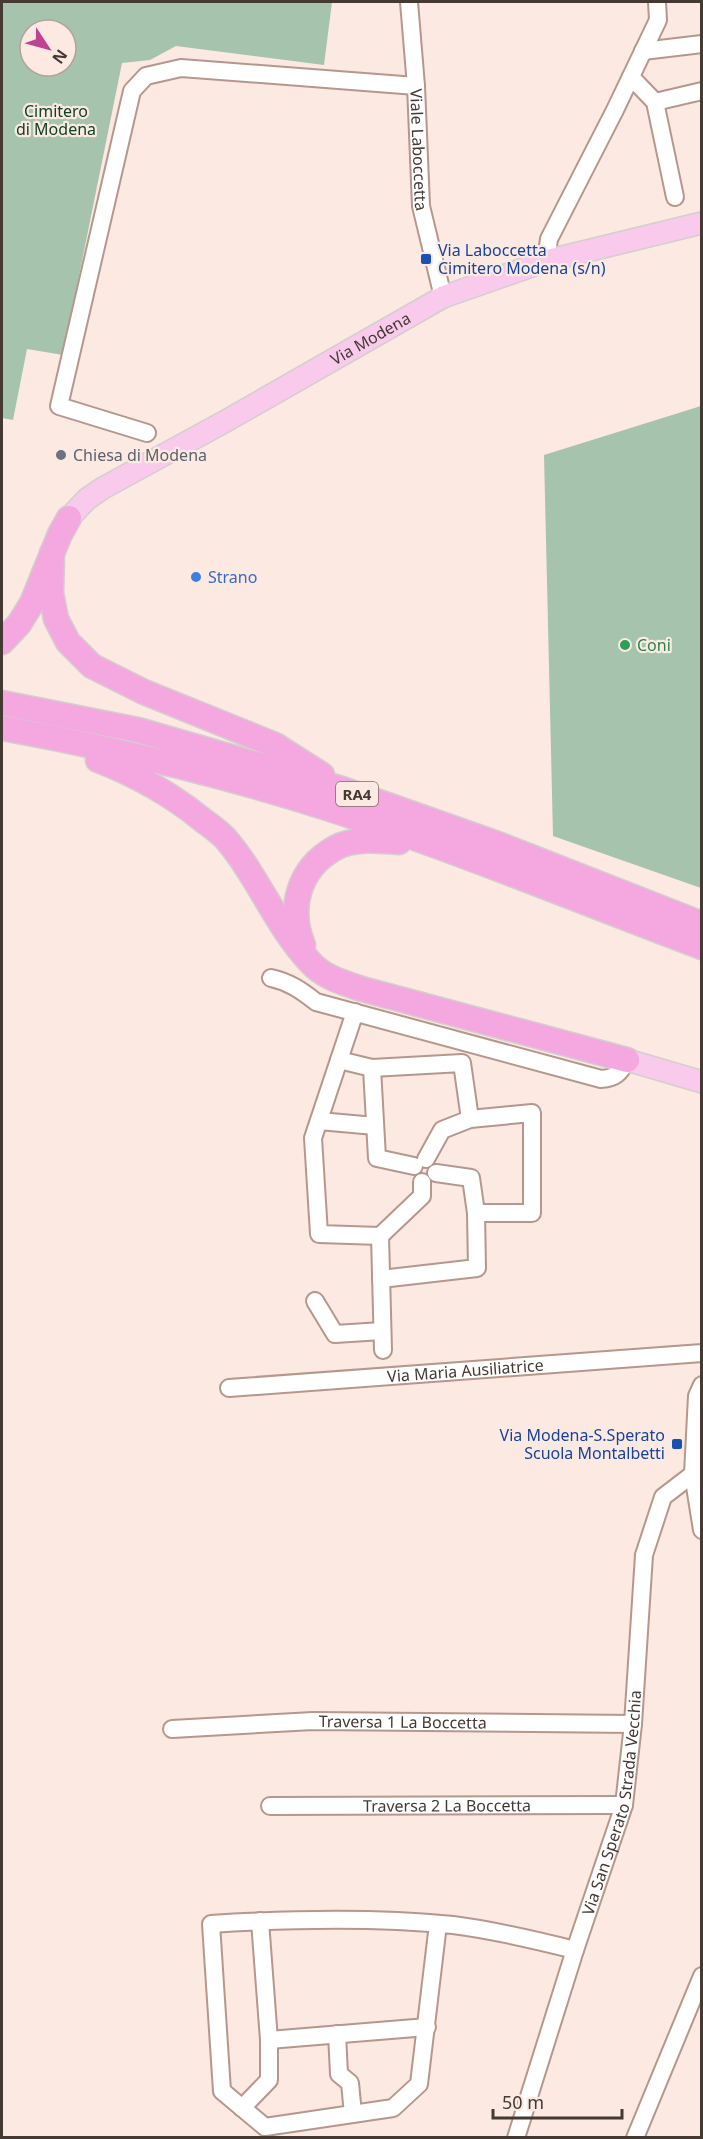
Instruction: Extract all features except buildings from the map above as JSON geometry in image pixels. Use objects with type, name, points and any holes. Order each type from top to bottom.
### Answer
[{"type":"highway","points":[[2,642],[19,624],[32,603],[69,518]]},
{"type":"highway","points":[[52,553],[51,593],[56,619],[68,642],[92,666],[144,692],[275,745],[342,789]]},
{"type":"highway","name":"RA4","points":[[2,703],[138,730],[342,789],[495,843],[702,924]]},
{"type":"highway","name":"RA4","points":[[2,728],[78,742],[242,783],[328,809],[432,845],[702,947]]},
{"type":"highway","points":[[78,742],[96,759],[131,773],[182,803],[224,837],[311,964],[335,980],[627,1060]]},
{"type":"highway","points":[[311,964],[296,928],[296,906],[298,888],[315,865],[336,848],[370,839],[432,845]]},
{"type":"main road","name":"Via Modena","points":[[69,518],[87,499],[103,488],[225,422],[443,297],[546,261],[702,223]]},
{"type":"main road","points":[[627,1060],[702,1082]]},
{"type":"street","name":"Viale Laboccetta","points":[[409,2],[416,86],[421,206],[443,297]]},
{"type":"street","points":[[546,261],[549,239],[644,51],[657,20],[657,2]]},
{"type":"street","points":[[644,51],[702,44]]},
{"type":"street","points":[[147,433],[59,406],[132,91],[146,76],[181,68],[416,86]]},
{"type":"street","points":[[631,77],[655,102],[675,197]]},
{"type":"street","points":[[655,102],[702,91]]},
{"type":"street","points":[[271,978],[298,987],[316,1002],[601,1079],[612,1078],[620,1074],[627,1060]]},
{"type":"street","points":[[355,1012],[313,1138],[320,1234],[380,1236],[422,1196],[429,1178]]},
{"type":"street","points":[[339,1060],[372,1068],[462,1063],[470,1119]]},
{"type":"street","points":[[372,1068],[377,1158],[420,1162]]},
{"type":"street","points":[[381,1279],[477,1268],[476,1213],[471,1178],[429,1178],[418,1181],[413,1174],[442,1130],[470,1119],[532,1113],[532,1213],[476,1213]]},
{"type":"street","points":[[319,1121],[375,1126]]},
{"type":"street","points":[[380,1236],[383,1350]]},
{"type":"street","points":[[315,1301],[335,1334],[382,1331]]},
{"type":"street","name":"Via Maria Ausiliatrice","points":[[229,1388],[702,1353]]},
{"type":"street","points":[[702,1385],[698,1396],[697,1445],[693,1474],[702,1530]]},
{"type":"street","name":"Via San Sperato Strada Vecchia","points":[[516,2138],[575,1950],[624,1805],[633,1724],[644,1554],[663,1497],[693,1474]]},
{"type":"street","name":"Traversa 1 La Boccetta","points":[[172,1729],[313,1720],[633,1724]]},
{"type":"street","name":"Traversa 2 La Boccetta","points":[[270,1806],[624,1805]]},
{"type":"street","points":[[438,1924],[419,2084],[393,2108],[265,2127],[222,2091],[211,1924],[260,1921],[391,1921],[438,1924],[531,1939],[575,1950]]},
{"type":"street","points":[[242,2108],[269,2080],[269,2040],[260,1921]]},
{"type":"street","points":[[634,2138],[702,1976]]},
{"type":"street","points":[[269,2040],[427,2027]]},
{"type":"street","points":[[337,2034],[339,2073],[350,2083],[353,2114]]},
{"type":"green space","name":"Cimitero di Modena","points":[[2,2],[332,2],[324,65],[176,46],[150,60],[122,63],[63,355],[27,349],[13,420],[2,418]]},
{"type":"green space","name":"Coni","points":[[702,406],[701,888],[553,836],[544,455]]},
{"type":"place","name":"Via Laboccetta Cimitero Modena (s/n)","points":[[426,259]]},
{"type":"place","name":"Chiesa di Modena","points":[[61,455]]},
{"type":"place","name":"Strano","points":[[196,577]]},
{"type":"place","name":"Coni","points":[[625,645]]},
{"type":"place","name":"Via Modena-S.Sperato Scuola Montalbetti","points":[[677,1444]]}]
